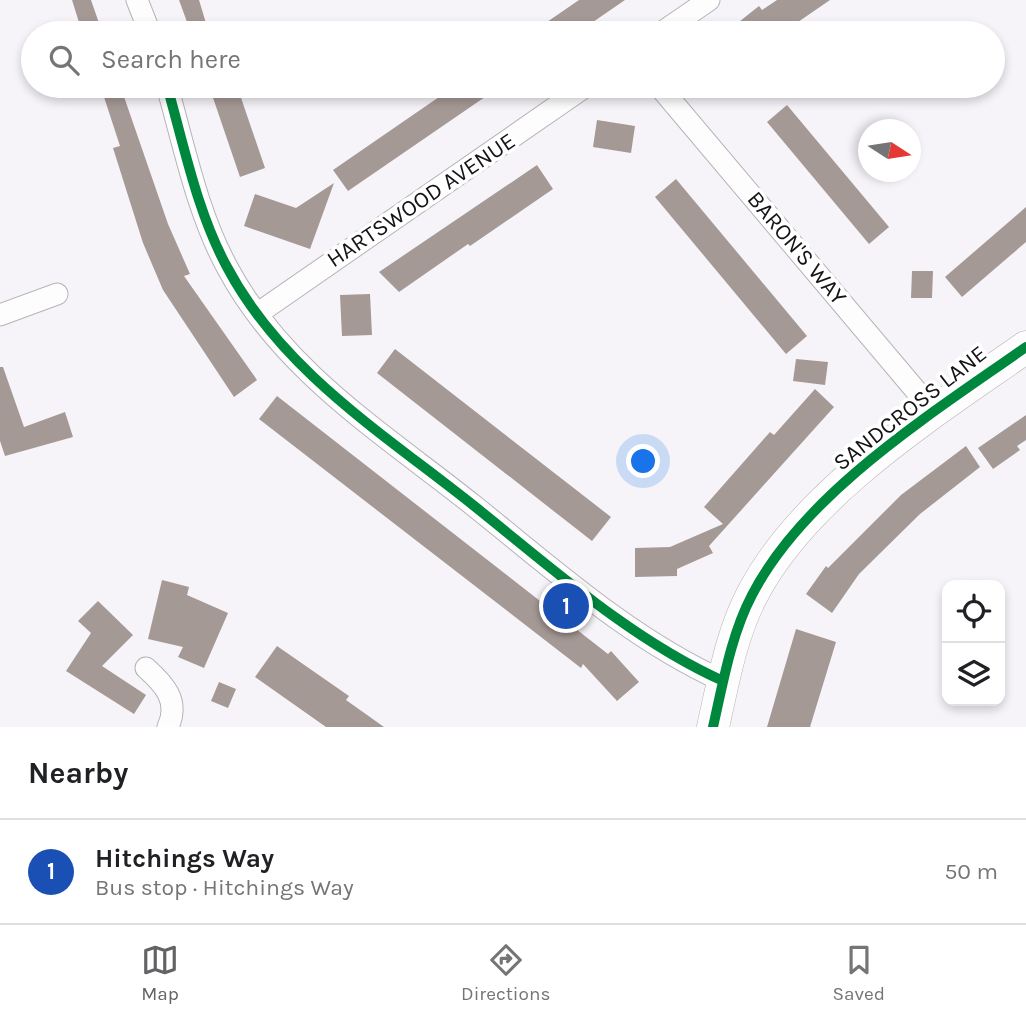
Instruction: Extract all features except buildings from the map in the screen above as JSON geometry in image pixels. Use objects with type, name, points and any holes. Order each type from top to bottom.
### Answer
[{"type":"street","points":[[137,0],[145,21]]},
{"type":"street","points":[[678,21],[709,0]]},
{"type":"street","points":[[171,98],[205,212],[226,267],[257,314],[296,362],[358,416],[576,588],[666,653],[723,681]]},
{"type":"street","name":"HARTSWOOD AVENUE","points":[[257,314],[569,98]]},
{"type":"street","name":"BARON'S WAY","points":[[669,98],[933,412]]},
{"type":"street","points":[[0,314],[57,294]]},
{"type":"street","name":"SANDCROSS LANE","points":[[713,727],[736,633],[751,596],[770,564],[794,534],[895,441],[1026,347]]},
{"type":"street","points":[[146,668],[167,688],[172,703],[168,727]]},
{"type":"cycle path","points":[[170,98],[207,224],[227,267],[276,338],[337,398],[593,601],[656,645],[723,681]]},
{"type":"cycle path","points":[[713,727],[738,626],[752,595],[775,557],[804,522],[874,457],[1026,347]]},
{"type":"place","name":"Hitchings Way","points":[[566,606]]}]
